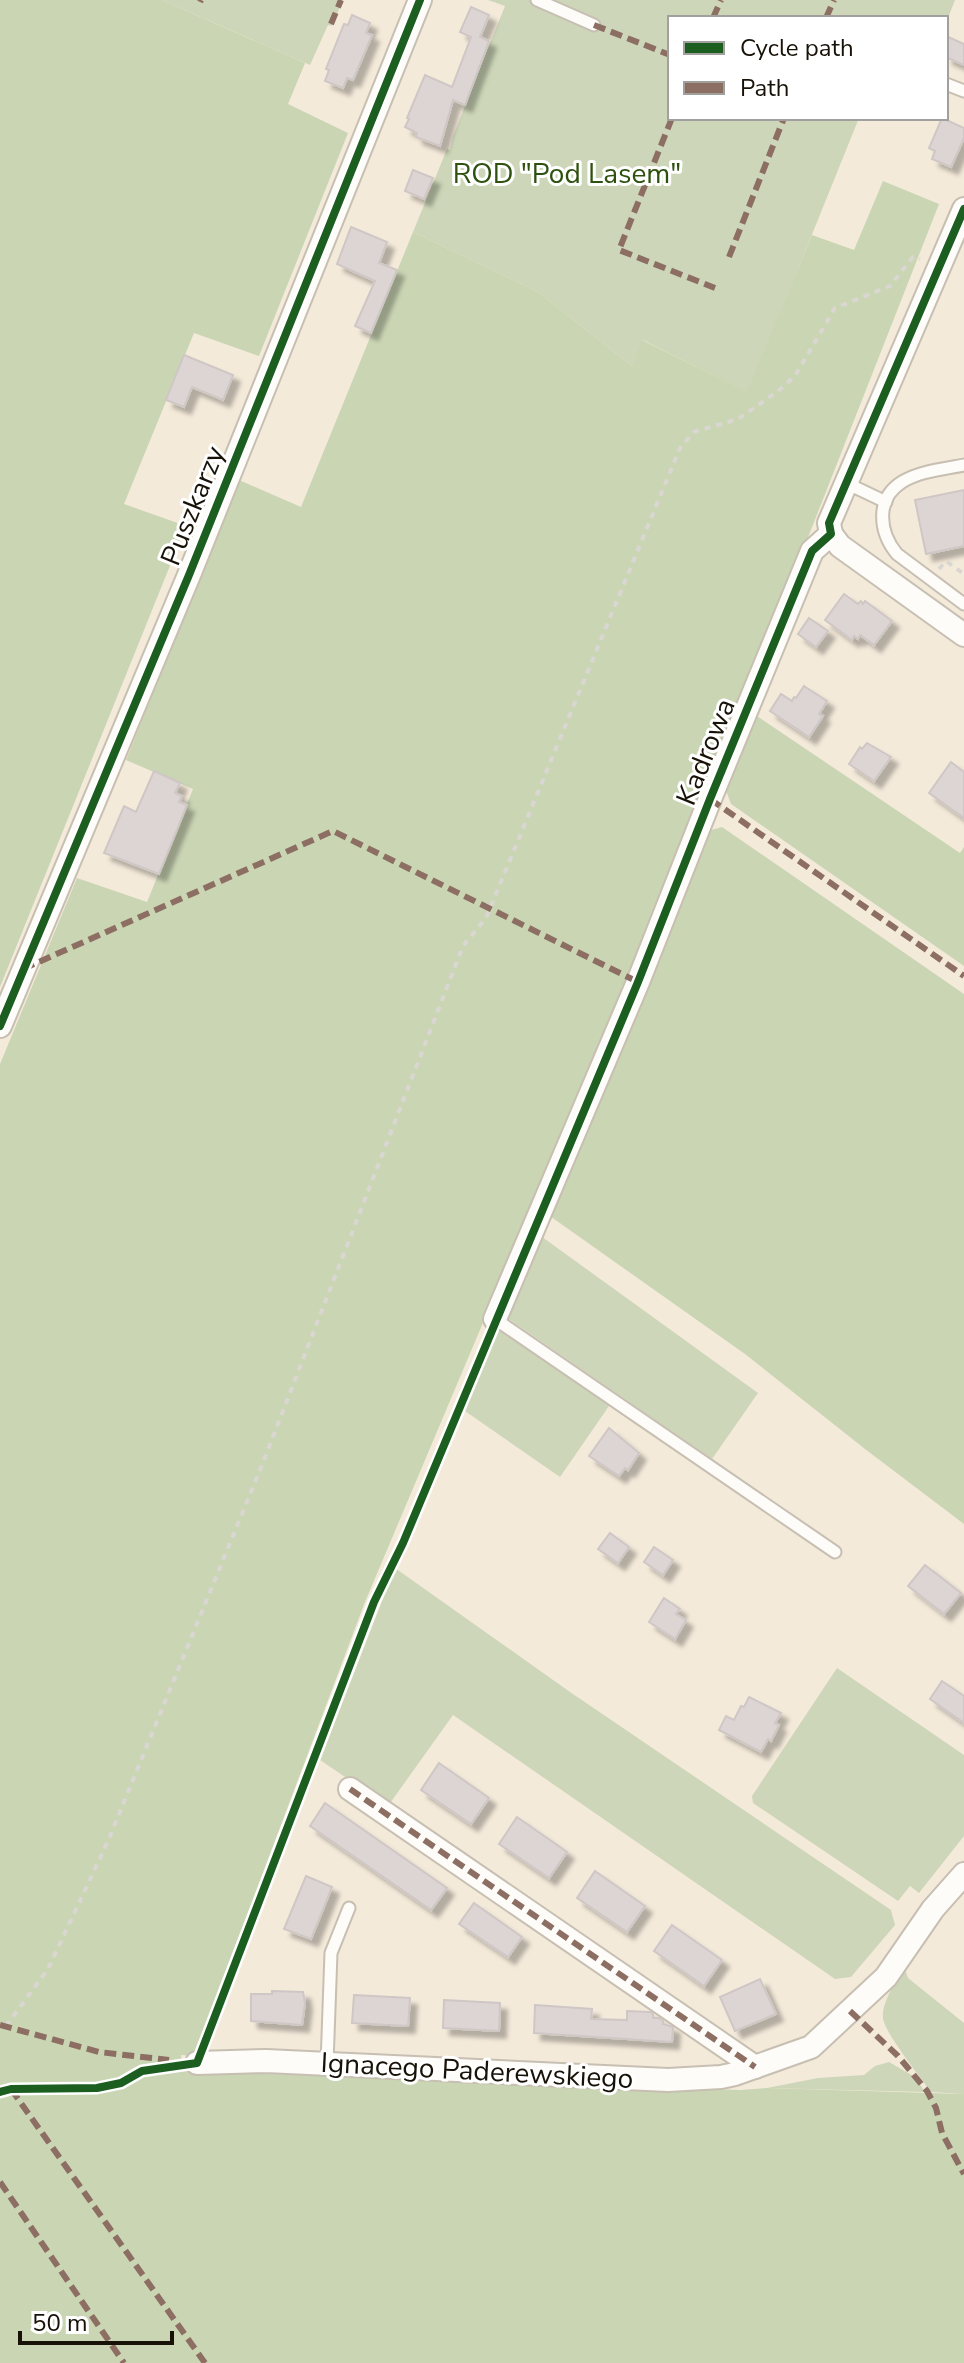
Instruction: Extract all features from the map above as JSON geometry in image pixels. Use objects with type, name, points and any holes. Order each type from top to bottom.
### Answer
[{"type":"street","name":"Puszkarzy","points":[[0,1026],[189,575],[420,0]]},
{"type":"street","name":"Kadrowa","points":[[495,1319],[638,982],[812,551],[831,534],[829,523],[964,209]]},
{"type":"street","points":[[831,534],[840,546],[964,635]]},
{"type":"street","points":[[350,1789],[755,2067]]},
{"type":"street","name":"Ignacego Paderewskiego","points":[[197,2063],[235,2060],[668,2080],[721,2077],[797,2053],[820,2039],[886,1977],[933,1909],[964,1874]]},
{"type":"lane","points":[[537,0],[594,25]]},
{"type":"lane","points":[[964,465],[901,482],[882,513],[882,526],[889,544],[910,565],[964,604]]},
{"type":"lane","points":[[846,483],[886,502]]},
{"type":"lane","points":[[495,1319],[835,1552]]},
{"type":"lane","points":[[327,2064],[331,1953],[349,1908]]},
{"type":"path","points":[[6,2026],[48,1969],[108,1841],[262,1465],[463,946],[490,910],[680,448],[694,432],[738,419],[795,376],[835,308],[890,286],[913,257],[939,267]]},
{"type":"path","points":[[936,572],[946,561],[964,574]]},
{"type":"green space","points":[[0,0],[162,0],[305,63],[288,104],[348,133],[259,356],[194,333],[124,504],[186,526],[0,987]]},
{"type":"green space","points":[[162,0],[343,0],[310,65]]},
{"type":"green space","name":"ROD \"Pod Lasem\"","points":[[488,0],[955,0],[948,18],[668,16],[668,120],[858,120],[748,393],[643,340],[632,366],[538,292],[413,232],[447,149],[450,150],[505,6]]},
{"type":"green space","points":[[883,181],[939,204],[807,540],[812,544],[365,1602],[194,2056],[181,2055],[183,2071],[740,2090],[767,2088],[964,2094],[964,2363],[0,2363],[0,1064],[77,878],[147,902],[193,789],[126,760],[239,480],[301,507],[413,232],[538,292],[632,366],[642,340],[747,392],[812,235],[854,250]]},
{"type":"green space","points":[[751,712],[960,853],[964,847],[964,966],[731,804],[723,782]]},
{"type":"green space","points":[[722,827],[964,994],[964,1524],[745,1354],[547,1214],[704,832]]},
{"type":"green space","points":[[538,1234],[758,1393],[712,1459],[503,1315]]},
{"type":"green space","points":[[502,1330],[609,1406],[560,1477],[462,1409],[495,1333]]},
{"type":"green space","points":[[395,1568],[570,1692],[891,1910],[895,1925],[851,1977],[835,1979],[453,1715],[388,1806],[320,1760]]},
{"type":"green space","points":[[837,1668],[964,1755],[964,1836],[919,1893],[910,1886],[898,1901],[753,1803],[752,1796]]},
{"type":"green space","points":[[904,1966],[908,1978],[964,2023],[964,2094],[931,2092],[885,2025],[884,2006]]},
{"type":"green space","points":[[889,2062],[915,2077],[925,2092],[767,2088],[818,2078],[864,2075],[875,2066]]},
{"type":"building","points":[[471,7],[489,15],[480,37],[489,41],[465,105],[453,100],[440,146],[416,137],[417,133],[405,127],[407,118],[425,75],[452,87],[471,37],[460,32]]},
{"type":"building","points":[[352,15],[370,23],[366,33],[372,35],[353,80],[347,78],[343,88],[325,81],[329,70],[326,69],[344,24],[348,25]]},
{"type":"building","points":[[948,37],[964,44],[964,65],[948,58]]},
{"type":"building","points":[[941,120],[964,128],[964,138],[951,167],[932,159],[935,151],[929,148]]},
{"type":"building","points":[[413,170],[433,178],[424,199],[405,191]]},
{"type":"building","points":[[351,227],[387,242],[379,263],[397,270],[371,333],[355,326],[375,281],[337,264]]},
{"type":"building","points":[[184,355],[233,375],[223,400],[192,387],[184,407],[166,400]]},
{"type":"building","points":[[964,490],[964,546],[926,554],[915,500]]},
{"type":"building","points":[[844,594],[858,604],[865,601],[892,621],[874,645],[860,635],[852,640],[825,620]]},
{"type":"building","points":[[809,618],[828,631],[816,647],[798,634]]},
{"type":"building","points":[[804,686],[827,701],[819,714],[823,716],[809,737],[770,711],[781,694],[792,701]]},
{"type":"building","points":[[867,743],[891,757],[874,781],[849,764],[860,747],[862,749]]},
{"type":"building","points":[[951,762],[964,772],[964,818],[929,793]]},
{"type":"building","points":[[154,771],[180,783],[175,793],[182,796],[179,802],[187,805],[159,874],[104,853],[124,806],[136,812]]},
{"type":"building","points":[[609,1428],[639,1453],[628,1470],[625,1468],[619,1476],[589,1456]]},
{"type":"building","points":[[610,1533],[629,1547],[618,1563],[598,1549]]},
{"type":"building","points":[[654,1547],[673,1560],[663,1575],[644,1562]]},
{"type":"building","points":[[925,1565],[961,1593],[944,1614],[908,1586]]},
{"type":"building","points":[[664,1598],[680,1609],[676,1614],[686,1620],[675,1639],[649,1622]]},
{"type":"building","points":[[942,1681],[964,1696],[964,1723],[930,1699]]},
{"type":"building","points":[[749,1697],[781,1713],[771,1741],[768,1739],[761,1752],[719,1730],[726,1716],[734,1720]]},
{"type":"building","points":[[439,1763],[489,1798],[471,1824],[421,1790]]},
{"type":"building","points":[[325,1803],[447,1888],[431,1910],[310,1826]]},
{"type":"building","points":[[517,1817],[567,1852],[549,1878],[499,1844]]},
{"type":"building","points":[[595,1871],[645,1906],[627,1932],[577,1898]]},
{"type":"building","points":[[306,1876],[332,1887],[311,1939],[284,1929]]},
{"type":"building","points":[[474,1903],[522,1937],[508,1957],[459,1924]]},
{"type":"building","points":[[672,1925],[722,1960],[704,1986],[654,1951]]},
{"type":"building","points":[[760,1979],[776,2014],[735,2031],[720,1997]]},
{"type":"building","points":[[272,1991],[303,1992],[302,2025],[251,2021],[251,1994],[272,1994]]},
{"type":"building","points":[[354,1995],[410,1998],[408,2026],[352,2023]]},
{"type":"building","points":[[444,2000],[500,2003],[499,2031],[443,2028]]},
{"type":"building","points":[[535,2005],[592,2009],[591,2019],[627,2020],[627,2011],[650,2012],[653,2018],[659,2018],[663,2024],[673,2027],[672,2042],[534,2033]]},
{"type":"marked path","points":[[331,24],[341,0]]},
{"type":"marked path","points":[[714,16],[721,0]]},
{"type":"marked path","points":[[827,16],[834,0]]},
{"type":"marked path","points":[[594,25],[668,54]]},
{"type":"marked path","points":[[671,120],[619,250],[715,288]]},
{"type":"marked path","points":[[729,257],[783,120]]},
{"type":"marked path","points":[[710,799],[964,976]]},
{"type":"marked path","points":[[23,969],[333,831],[638,982]]},
{"type":"marked path","points":[[350,1789],[755,2067]]},
{"type":"marked path","points":[[850,2011],[898,2056],[927,2091],[936,2108],[942,2133],[964,2174]]},
{"type":"marked path","points":[[0,2025],[99,2052],[169,2060]]},
{"type":"marked path","points":[[11,2089],[205,2363]]},
{"type":"marked path","points":[[0,2182],[124,2363]]},
{"type":"cycle path","points":[[0,1026],[189,575],[420,0]]},
{"type":"cycle path","points":[[0,2092],[11,2089],[97,2088],[121,2083],[142,2071],[197,2063],[374,1602],[403,1543],[638,982],[812,551],[831,534],[829,523],[964,209]]}]
